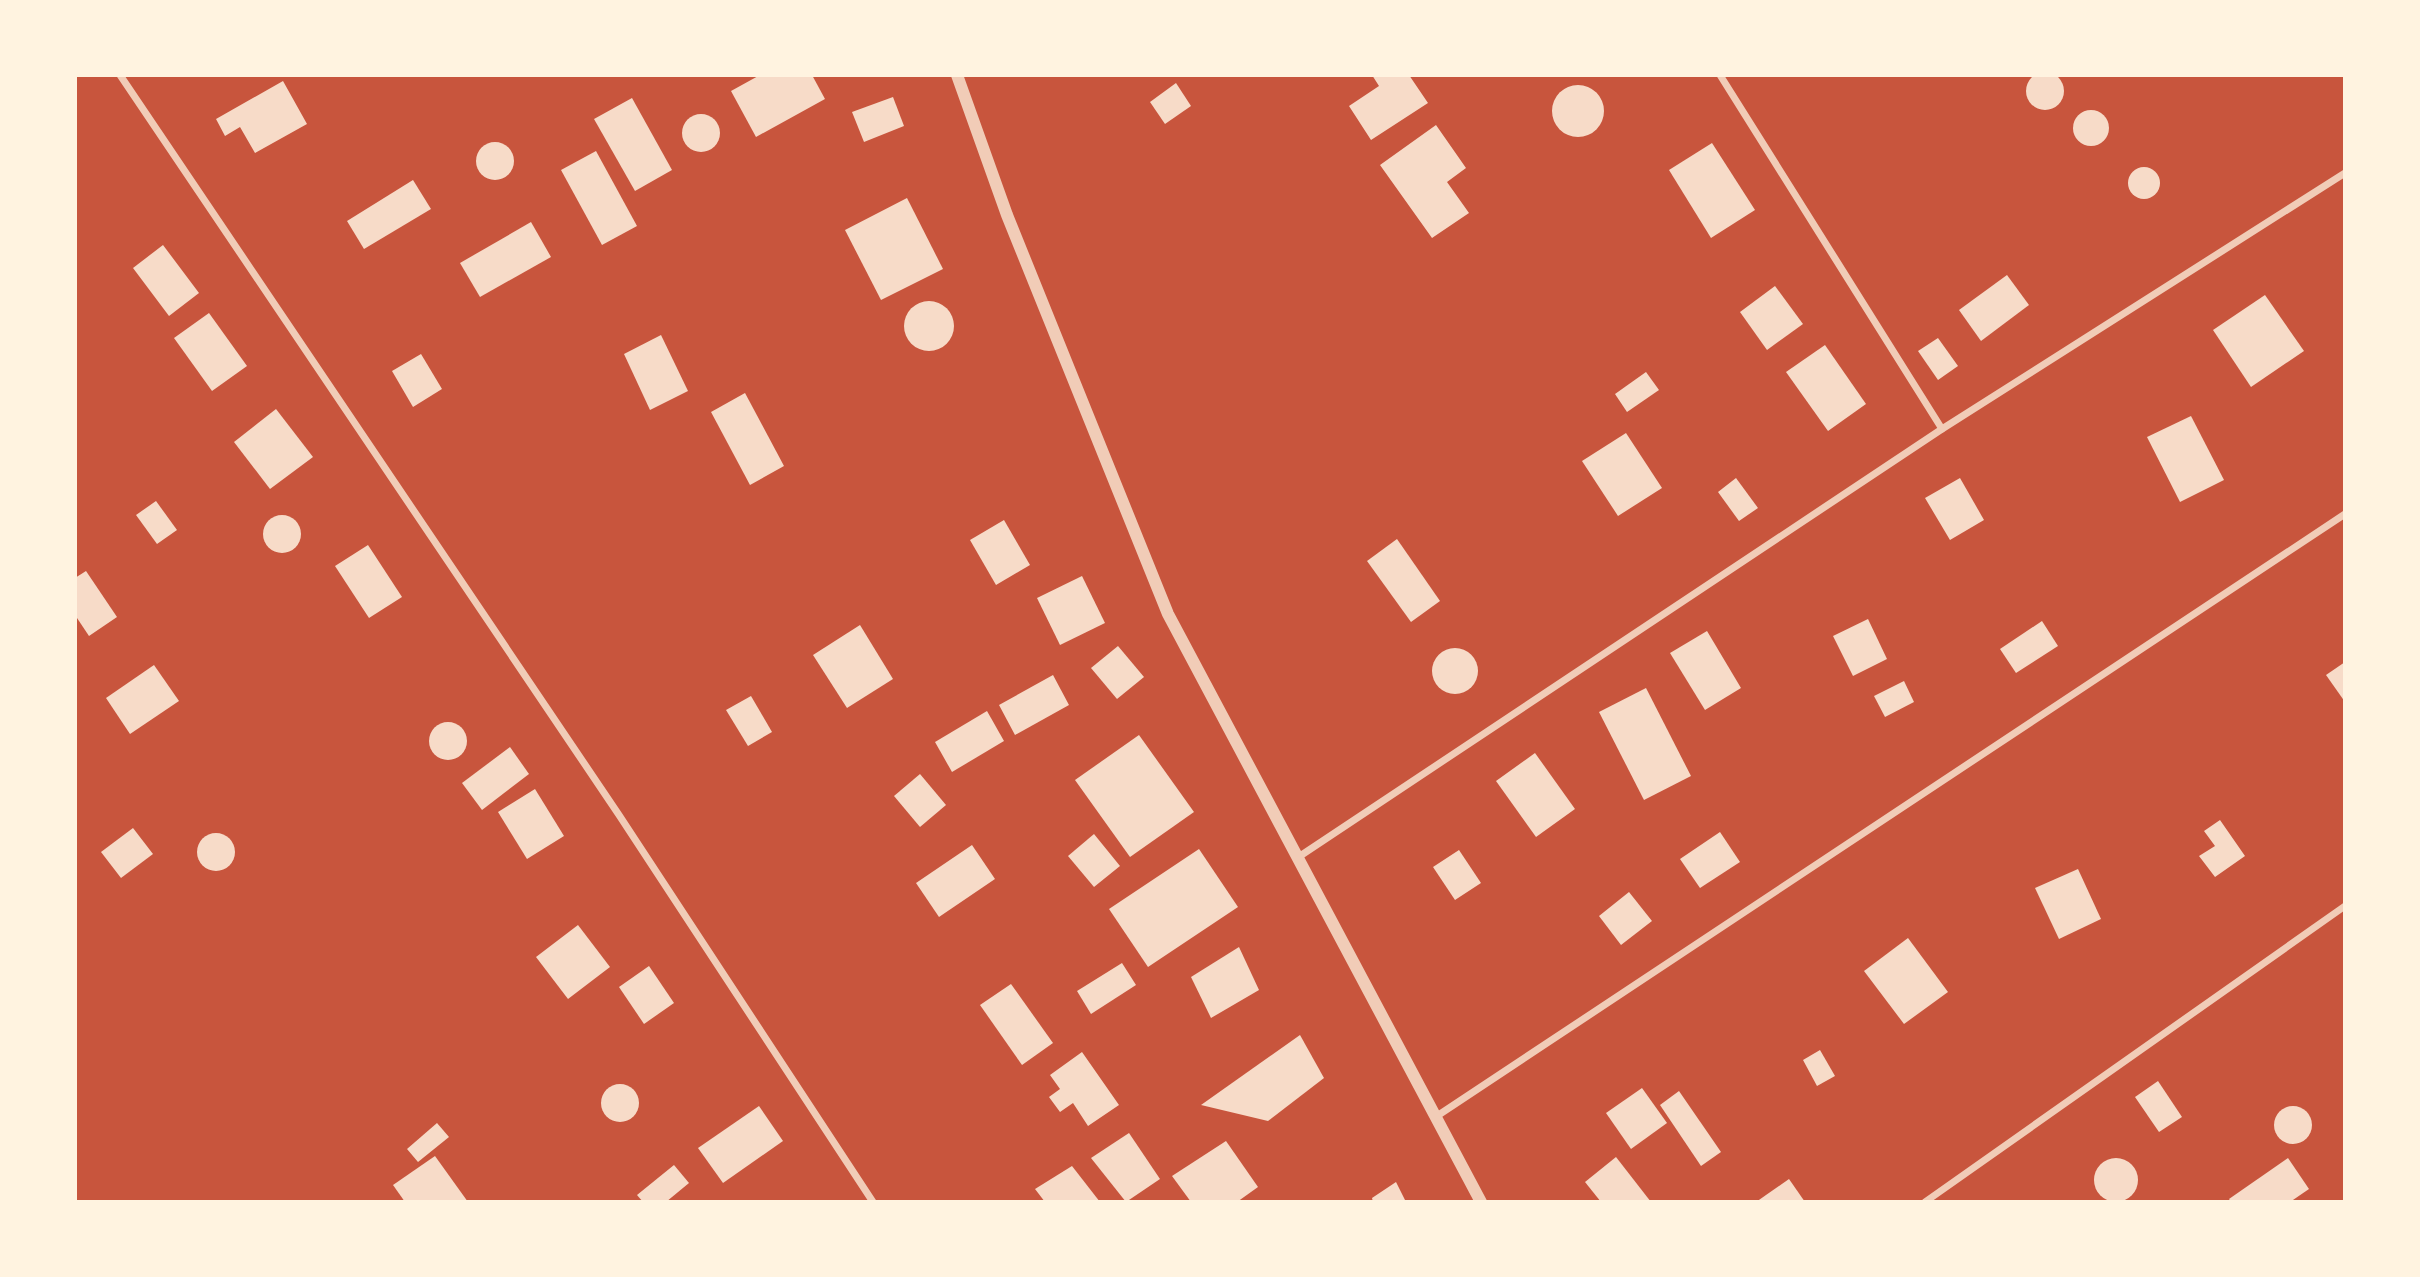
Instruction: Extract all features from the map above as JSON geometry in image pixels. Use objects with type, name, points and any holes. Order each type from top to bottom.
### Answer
[{"type":"street","points":[[120,75],[619,815],[873,1202]]},
{"type":"street","points":[[957,75],[1007,215],[1168,614],[1481,1202]]},
{"type":"street","points":[[1720,75],[1942,429]]},
{"type":"street","points":[[1297,858],[1942,429],[2345,173]]},
{"type":"street","points":[[1437,1116],[2345,514]]},
{"type":"street","points":[[1925,1202],[2345,906]]},
{"type":"building","points":[[2045,72],[2058,78],[2064,91],[2058,104],[2045,110],[2032,104],[2026,91],[2032,78]]},
{"type":"building","points":[[760,75],[812,75],[825,99],[756,137],[731,91]]},
{"type":"building","points":[[1372,75],[1409,75],[1428,103],[1371,140],[1349,106],[1379,86]]},
{"type":"building","points":[[283,81],[307,124],[255,153],[240,127],[225,136],[216,119]]},
{"type":"building","points":[[1176,83],[1191,106],[1165,124],[1150,102]]},
{"type":"building","points":[[1578,85],[1597,92],[1604,111],[1597,130],[1578,137],[1559,130],[1552,111],[1559,92]]},
{"type":"building","points":[[893,97],[904,126],[864,142],[852,112]]},
{"type":"building","points":[[632,98],[672,170],[635,191],[594,119]]},
{"type":"building","points":[[2091,110],[2104,115],[2109,128],[2104,141],[2091,146],[2078,141],[2073,128],[2078,115]]},
{"type":"building","points":[[701,114],[715,119],[720,133],[715,147],[701,152],[687,147],[682,133],[687,119]]},
{"type":"building","points":[[1436,125],[1466,168],[1447,182],[1469,213],[1432,238],[1380,165]]},
{"type":"building","points":[[495,142],[509,147],[514,161],[509,175],[495,180],[481,175],[476,161],[481,147]]},
{"type":"building","points":[[1712,143],[1755,210],[1711,238],[1669,170]]},
{"type":"building","points":[[596,151],[637,226],[602,245],[561,170]]},
{"type":"building","points":[[2144,167],[2155,172],[2160,183],[2155,194],[2144,199],[2133,194],[2128,183],[2133,172]]},
{"type":"building","points":[[413,180],[431,209],[364,249],[347,221]]},
{"type":"building","points":[[907,198],[943,269],[881,300],[845,230]]},
{"type":"building","points":[[531,222],[551,257],[480,297],[460,263]]},
{"type":"building","points":[[163,245],[199,293],[169,316],[133,268]]},
{"type":"building","points":[[2007,275],[2029,305],[1981,341],[1959,310]]},
{"type":"building","points":[[1775,286],[1803,324],[1767,350],[1740,312]]},
{"type":"building","points":[[2265,295],[2304,351],[2251,387],[2213,330]]},
{"type":"building","points":[[919,302],[939,302],[953,316],[953,336],[939,350],[919,350],[905,336],[905,316]]},
{"type":"building","points":[[209,313],[247,366],[212,391],[174,338]]},
{"type":"building","points":[[661,335],[688,391],[650,410],[624,354]]},
{"type":"building","points":[[1938,338],[1958,366],[1938,380],[1918,351]]},
{"type":"building","points":[[1825,345],[1866,404],[1828,431],[1786,372]]},
{"type":"building","points":[[421,354],[442,389],[413,407],[392,371]]},
{"type":"building","points":[[1646,372],[1659,390],[1627,412],[1615,394]]},
{"type":"building","points":[[745,393],[784,466],[750,485],[711,412]]},
{"type":"building","points":[[276,409],[313,457],[270,489],[234,442]]},
{"type":"building","points":[[2191,416],[2224,480],[2180,502],[2147,437]]},
{"type":"building","points":[[1626,433],[1662,488],[1618,516],[1582,461]]},
{"type":"building","points":[[1736,478],[1758,508],[1739,521],[1718,492]]},
{"type":"building","points":[[1960,478],[1984,520],[1950,540],[1925,498]]},
{"type":"building","points":[[156,501],[177,530],[157,544],[136,515]]},
{"type":"building","points":[[282,515],[296,520],[301,534],[296,548],[282,553],[268,548],[263,534],[268,520]]},
{"type":"building","points":[[1004,520],[1030,565],[996,585],[970,540]]},
{"type":"building","points":[[1397,539],[1440,601],[1411,622],[1367,561]]},
{"type":"building","points":[[368,545],[402,597],[369,618],[335,566]]},
{"type":"building","points":[[86,571],[117,617],[89,636],[75,615],[75,578]]},
{"type":"building","points":[[1082,576],[1105,623],[1060,645],[1037,598]]},
{"type":"building","points":[[1868,619],[1887,659],[1853,676],[1833,636]]},
{"type":"building","points":[[2042,621],[2058,646],[2016,673],[2000,649]]},
{"type":"building","points":[[860,625],[893,679],[847,708],[813,655]]},
{"type":"building","points":[[1707,631],[1741,688],[1705,710],[1670,653]]},
{"type":"building","points":[[1118,646],[1144,677],[1117,699],[1091,668]]},
{"type":"building","points":[[1455,648],[1471,655],[1478,671],[1471,687],[1455,694],[1439,687],[1432,671],[1439,655]]},
{"type":"building","points":[[2345,662],[2345,702],[2326,675]]},
{"type":"building","points":[[154,665],[179,701],[130,734],[106,698]]},
{"type":"building","points":[[1053,675],[1069,705],[1015,735],[999,705]]},
{"type":"building","points":[[1904,681],[1914,702],[1885,717],[1874,696]]},
{"type":"building","points":[[1646,688],[1691,776],[1644,800],[1599,712]]},
{"type":"building","points":[[751,696],[772,732],[748,746],[726,710]]},
{"type":"building","points":[[987,711],[1004,741],[952,772],[935,742]]},
{"type":"building","points":[[448,722],[462,727],[467,741],[462,755],[448,760],[434,755],[429,741],[434,727]]},
{"type":"building","points":[[1139,735],[1194,812],[1130,857],[1075,780]]},
{"type":"building","points":[[510,747],[529,774],[482,810],[462,783]]},
{"type":"building","points":[[1535,753],[1575,809],[1536,837],[1496,781]]},
{"type":"building","points":[[920,774],[946,805],[920,827],[894,796]]},
{"type":"building","points":[[535,789],[564,836],[527,859],[498,812]]},
{"type":"building","points":[[2220,820],[2245,856],[2215,877],[2199,856],[2215,846],[2204,831]]},
{"type":"building","points":[[133,828],[153,854],[121,878],[101,852]]},
{"type":"building","points":[[1720,832],[1740,862],[1700,888],[1680,859]]},
{"type":"building","points":[[216,833],[230,838],[235,852],[230,866],[216,871],[202,866],[197,852],[202,838]]},
{"type":"building","points":[[1094,834],[1120,866],[1094,887],[1068,856]]},
{"type":"building","points":[[972,845],[995,879],[939,917],[916,883]]},
{"type":"building","points":[[1199,849],[1238,907],[1148,967],[1109,909]]},
{"type":"building","points":[[1459,850],[1481,883],[1455,900],[1433,867]]},
{"type":"building","points":[[2078,869],[2101,919],[2059,939],[2035,888]]},
{"type":"building","points":[[1629,892],[1652,921],[1621,945],[1599,916]]},
{"type":"building","points":[[578,925],[610,967],[568,999],[536,957]]},
{"type":"building","points":[[1908,938],[1948,992],[1904,1024],[1864,971]]},
{"type":"building","points":[[1239,947],[1259,990],[1211,1018],[1191,977]]},
{"type":"building","points":[[1122,963],[1136,985],[1091,1014],[1077,991]]},
{"type":"building","points":[[649,966],[674,1003],[644,1024],[619,987]]},
{"type":"building","points":[[1011,984],[1053,1043],[1022,1065],[980,1005]]},
{"type":"building","points":[[1300,1035],[1324,1078],[1268,1121],[1201,1105]]},
{"type":"building","points":[[1820,1050],[1835,1076],[1817,1086],[1803,1060]]},
{"type":"building","points":[[1082,1052],[1119,1105],[1088,1126],[1073,1103],[1060,1112],[1049,1097],[1060,1089],[1050,1075]]},
{"type":"building","points":[[2158,1081],[2182,1117],[2159,1132],[2135,1097]]},
{"type":"building","points":[[620,1084],[634,1089],[639,1103],[634,1117],[620,1122],[606,1117],[601,1103],[606,1089]]},
{"type":"building","points":[[1642,1088],[1667,1123],[1631,1149],[1606,1113]]},
{"type":"building","points":[[1679,1091],[1721,1152],[1701,1166],[1660,1105]]},
{"type":"building","points":[[759,1106],[783,1141],[723,1183],[698,1148]]},
{"type":"building","points":[[2293,1106],[2307,1111],[2312,1125],[2307,1139],[2293,1144],[2279,1139],[2274,1125],[2279,1111]]},
{"type":"building","points":[[437,1123],[449,1137],[418,1162],[407,1149]]},
{"type":"building","points":[[1129,1133],[1160,1179],[1126,1202],[1091,1158]]},
{"type":"building","points":[[1226,1141],[1258,1187],[1237,1202],[1191,1202],[1172,1176]]},
{"type":"building","points":[[435,1156],[468,1202],[405,1202],[393,1185]]},
{"type":"building","points":[[1616,1157],[1651,1202],[1601,1202],[1585,1182]]},
{"type":"building","points":[[2116,1158],[2125,1159],[2132,1164],[2137,1171],[2137,1189],[2132,1196],[2125,1201],[2116,1202],[2107,1201],[2100,1196],[2095,1189],[2094,1180],[2095,1171],[2100,1164],[2107,1159]]},
{"type":"building","points":[[2288,1158],[2309,1189],[2290,1202],[2231,1202],[2229,1199]]},
{"type":"building","points":[[674,1165],[689,1183],[666,1202],[643,1202],[637,1195]]},
{"type":"building","points":[[1072,1166],[1100,1202],[1045,1202],[1035,1189]]},
{"type":"building","points":[[1789,1179],[1805,1202],[1756,1202]]},
{"type":"building","points":[[1396,1182],[1406,1202],[1373,1202],[1372,1198]]}]
